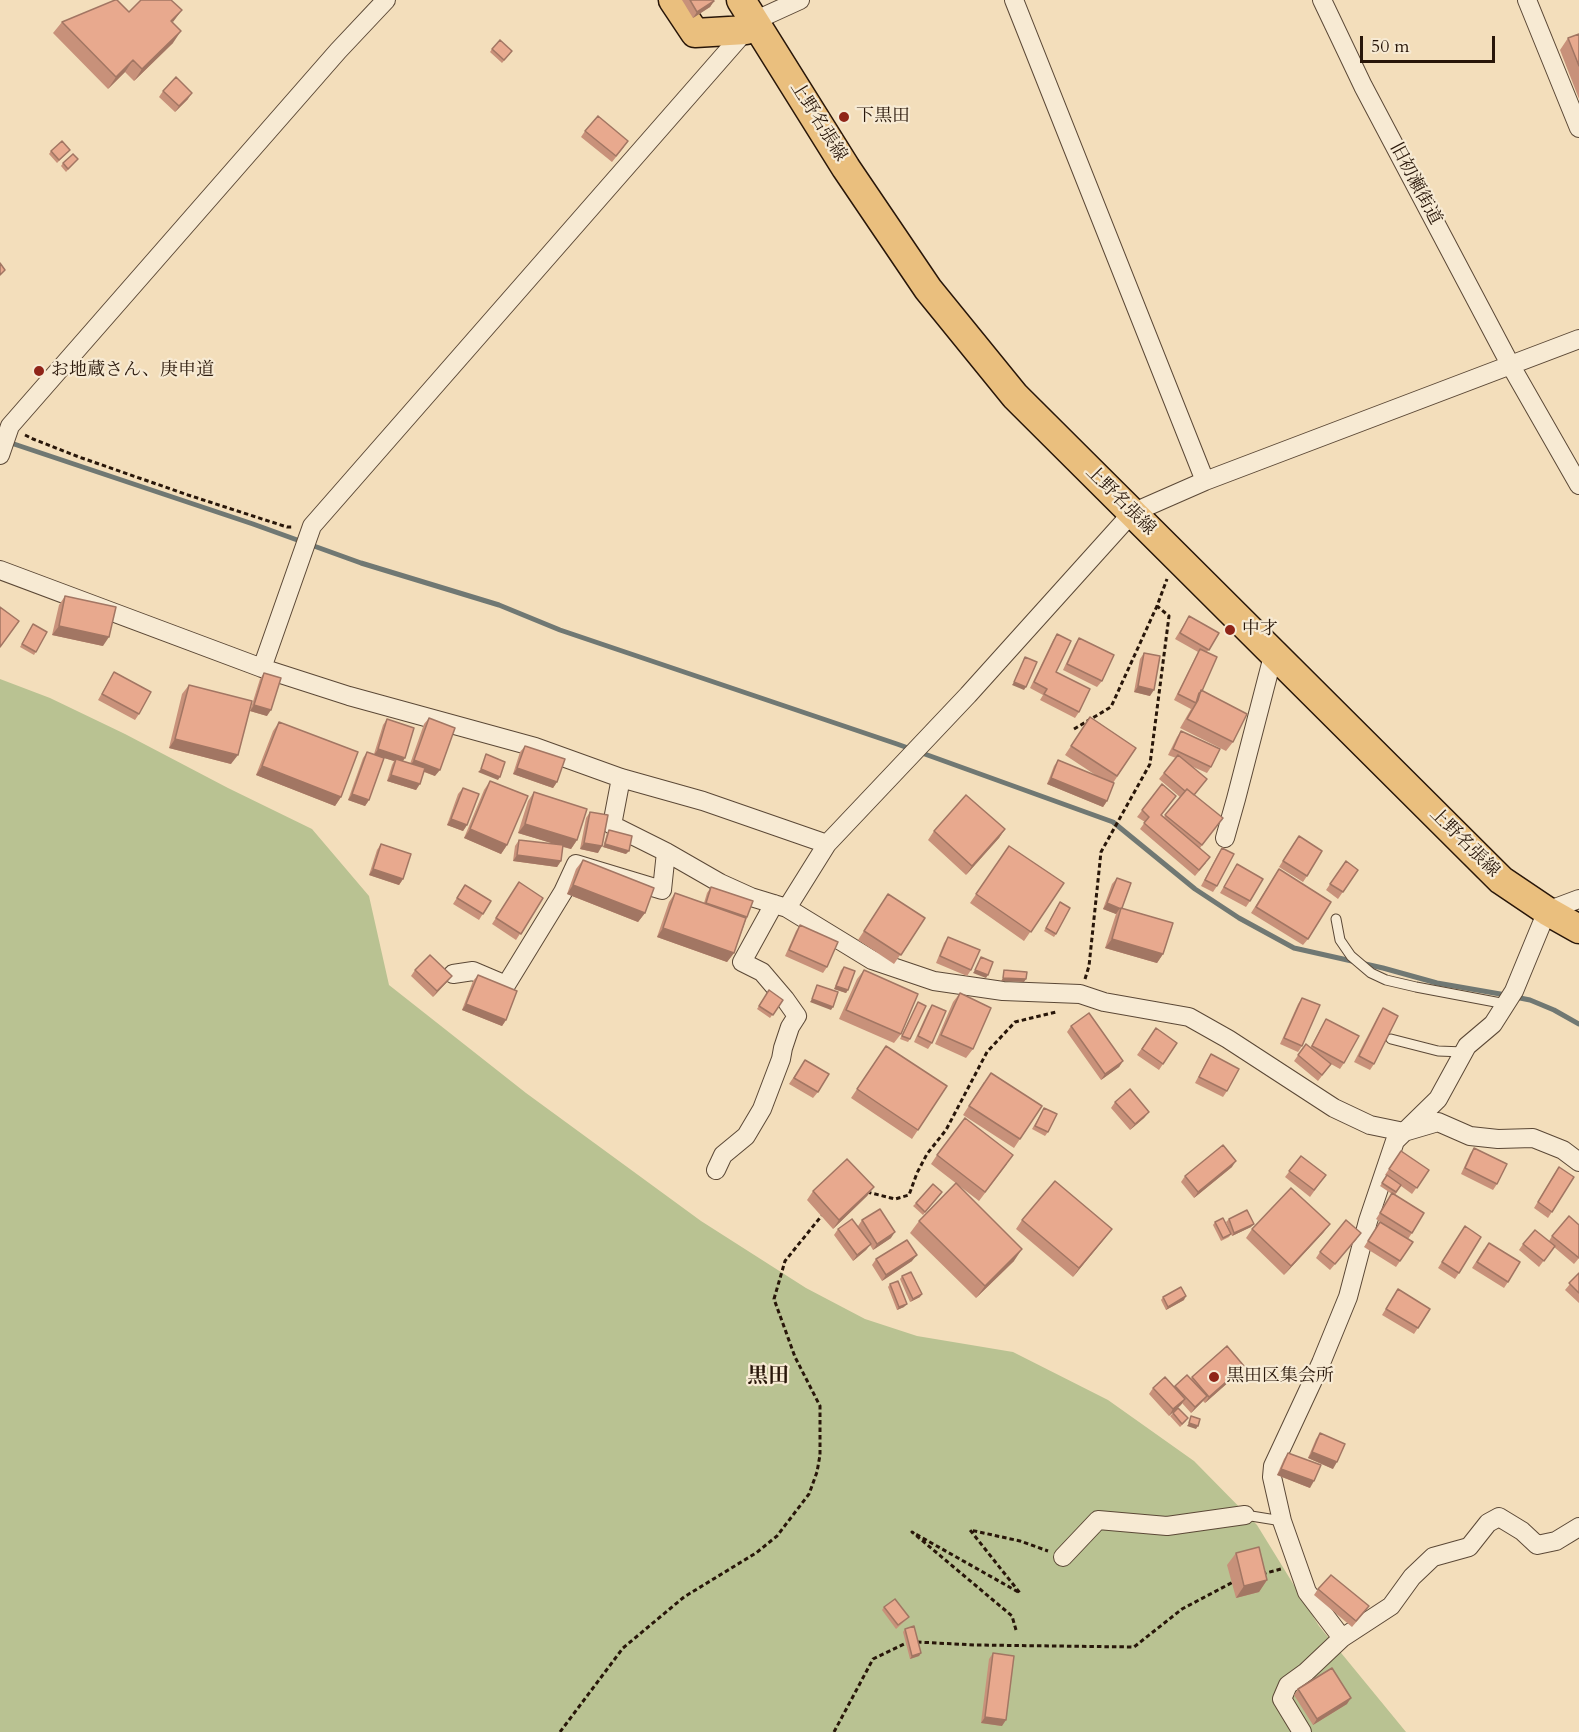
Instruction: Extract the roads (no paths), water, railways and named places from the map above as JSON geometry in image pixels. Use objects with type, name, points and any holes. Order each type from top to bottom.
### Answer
[{"type":"main road","points":[[673,0],[695,33],[747,17]]},
{"type":"main road","name":"上野名張線","points":[[747,17],[928,289],[1015,396],[1502,880],[1579,929]]},
{"type":"street","points":[[1,453],[5,425],[386,0]]},
{"type":"street","points":[[262,668],[312,526],[747,17],[800,0]]},
{"type":"street","points":[[1014,0],[1204,481]]},
{"type":"street","name":"旧初瀬街道","points":[[1322,0],[1363,86],[1510,366],[1579,485]]},
{"type":"street","points":[[1527,0],[1579,128]]},
{"type":"street","points":[[716,1170],[723,1155],[746,1136],[762,1109],[781,1059],[790,1027],[797,1016],[762,972],[742,963],[827,844],[968,695],[1132,513],[1204,481],[1579,339]]},
{"type":"street","points":[[0,570],[262,668],[349,696],[535,747],[621,778],[703,801],[827,844]]},
{"type":"street","points":[[1225,838],[1274,652]]},
{"type":"street","points":[[621,778],[612,825],[720,883],[752,897],[781,906],[872,960],[934,981],[1003,991],[1080,994],[1104,1002],[1189,1017],[1228,1039],[1334,1108],[1370,1125],[1404,1132],[1438,1122],[1470,1136],[1498,1139],[1533,1138],[1563,1150],[1579,1162]]},
{"type":"street","points":[[453,974],[473,971],[506,985],[563,892],[576,864],[662,890],[666,852]]},
{"type":"street","points":[[1342,1638],[1307,1592],[1282,1521],[1272,1477],[1273,1466],[1321,1363],[1348,1297],[1368,1221],[1395,1141],[1438,1099],[1467,1046],[1492,1024],[1510,997],[1548,911],[1579,899]]},
{"type":"street","points":[[1064,1557],[1098,1520],[1167,1526],[1245,1515]]},
{"type":"street","points":[[1302,1732],[1282,1699],[1288,1685],[1306,1672],[1342,1638],[1391,1606],[1412,1576],[1433,1557],[1469,1547],[1488,1523],[1499,1517],[1522,1531],[1538,1545],[1556,1541],[1579,1527]]},
{"type":"lane","points":[[1336,919],[1340,940],[1351,956],[1371,973],[1386,980],[1416,987],[1510,997]]},
{"type":"lane","points":[[1391,1039],[1438,1051],[1464,1052]]},
{"type":"lane","points":[[1245,1515],[1282,1521]]},
{"type":"waterway","points":[[8,442],[253,524],[361,563],[499,605],[560,630],[897,744],[1113,822],[1195,889],[1239,918],[1294,948],[1437,983],[1506,995]]},
{"type":"waterway","points":[[1515,997],[1530,1000],[1554,1010],[1579,1024]]},
{"type":"place","name":"下黒田","points":[[844,117]]},
{"type":"place","name":"お地蔵さん、庚申道","points":[[39,371]]},
{"type":"place","name":"中才","points":[[1230,630]]},
{"type":"place","name":"黒田区集会所","points":[[1214,1377]]},
{"type":"district","name":"黒田","points":[[768,1377]]}]
